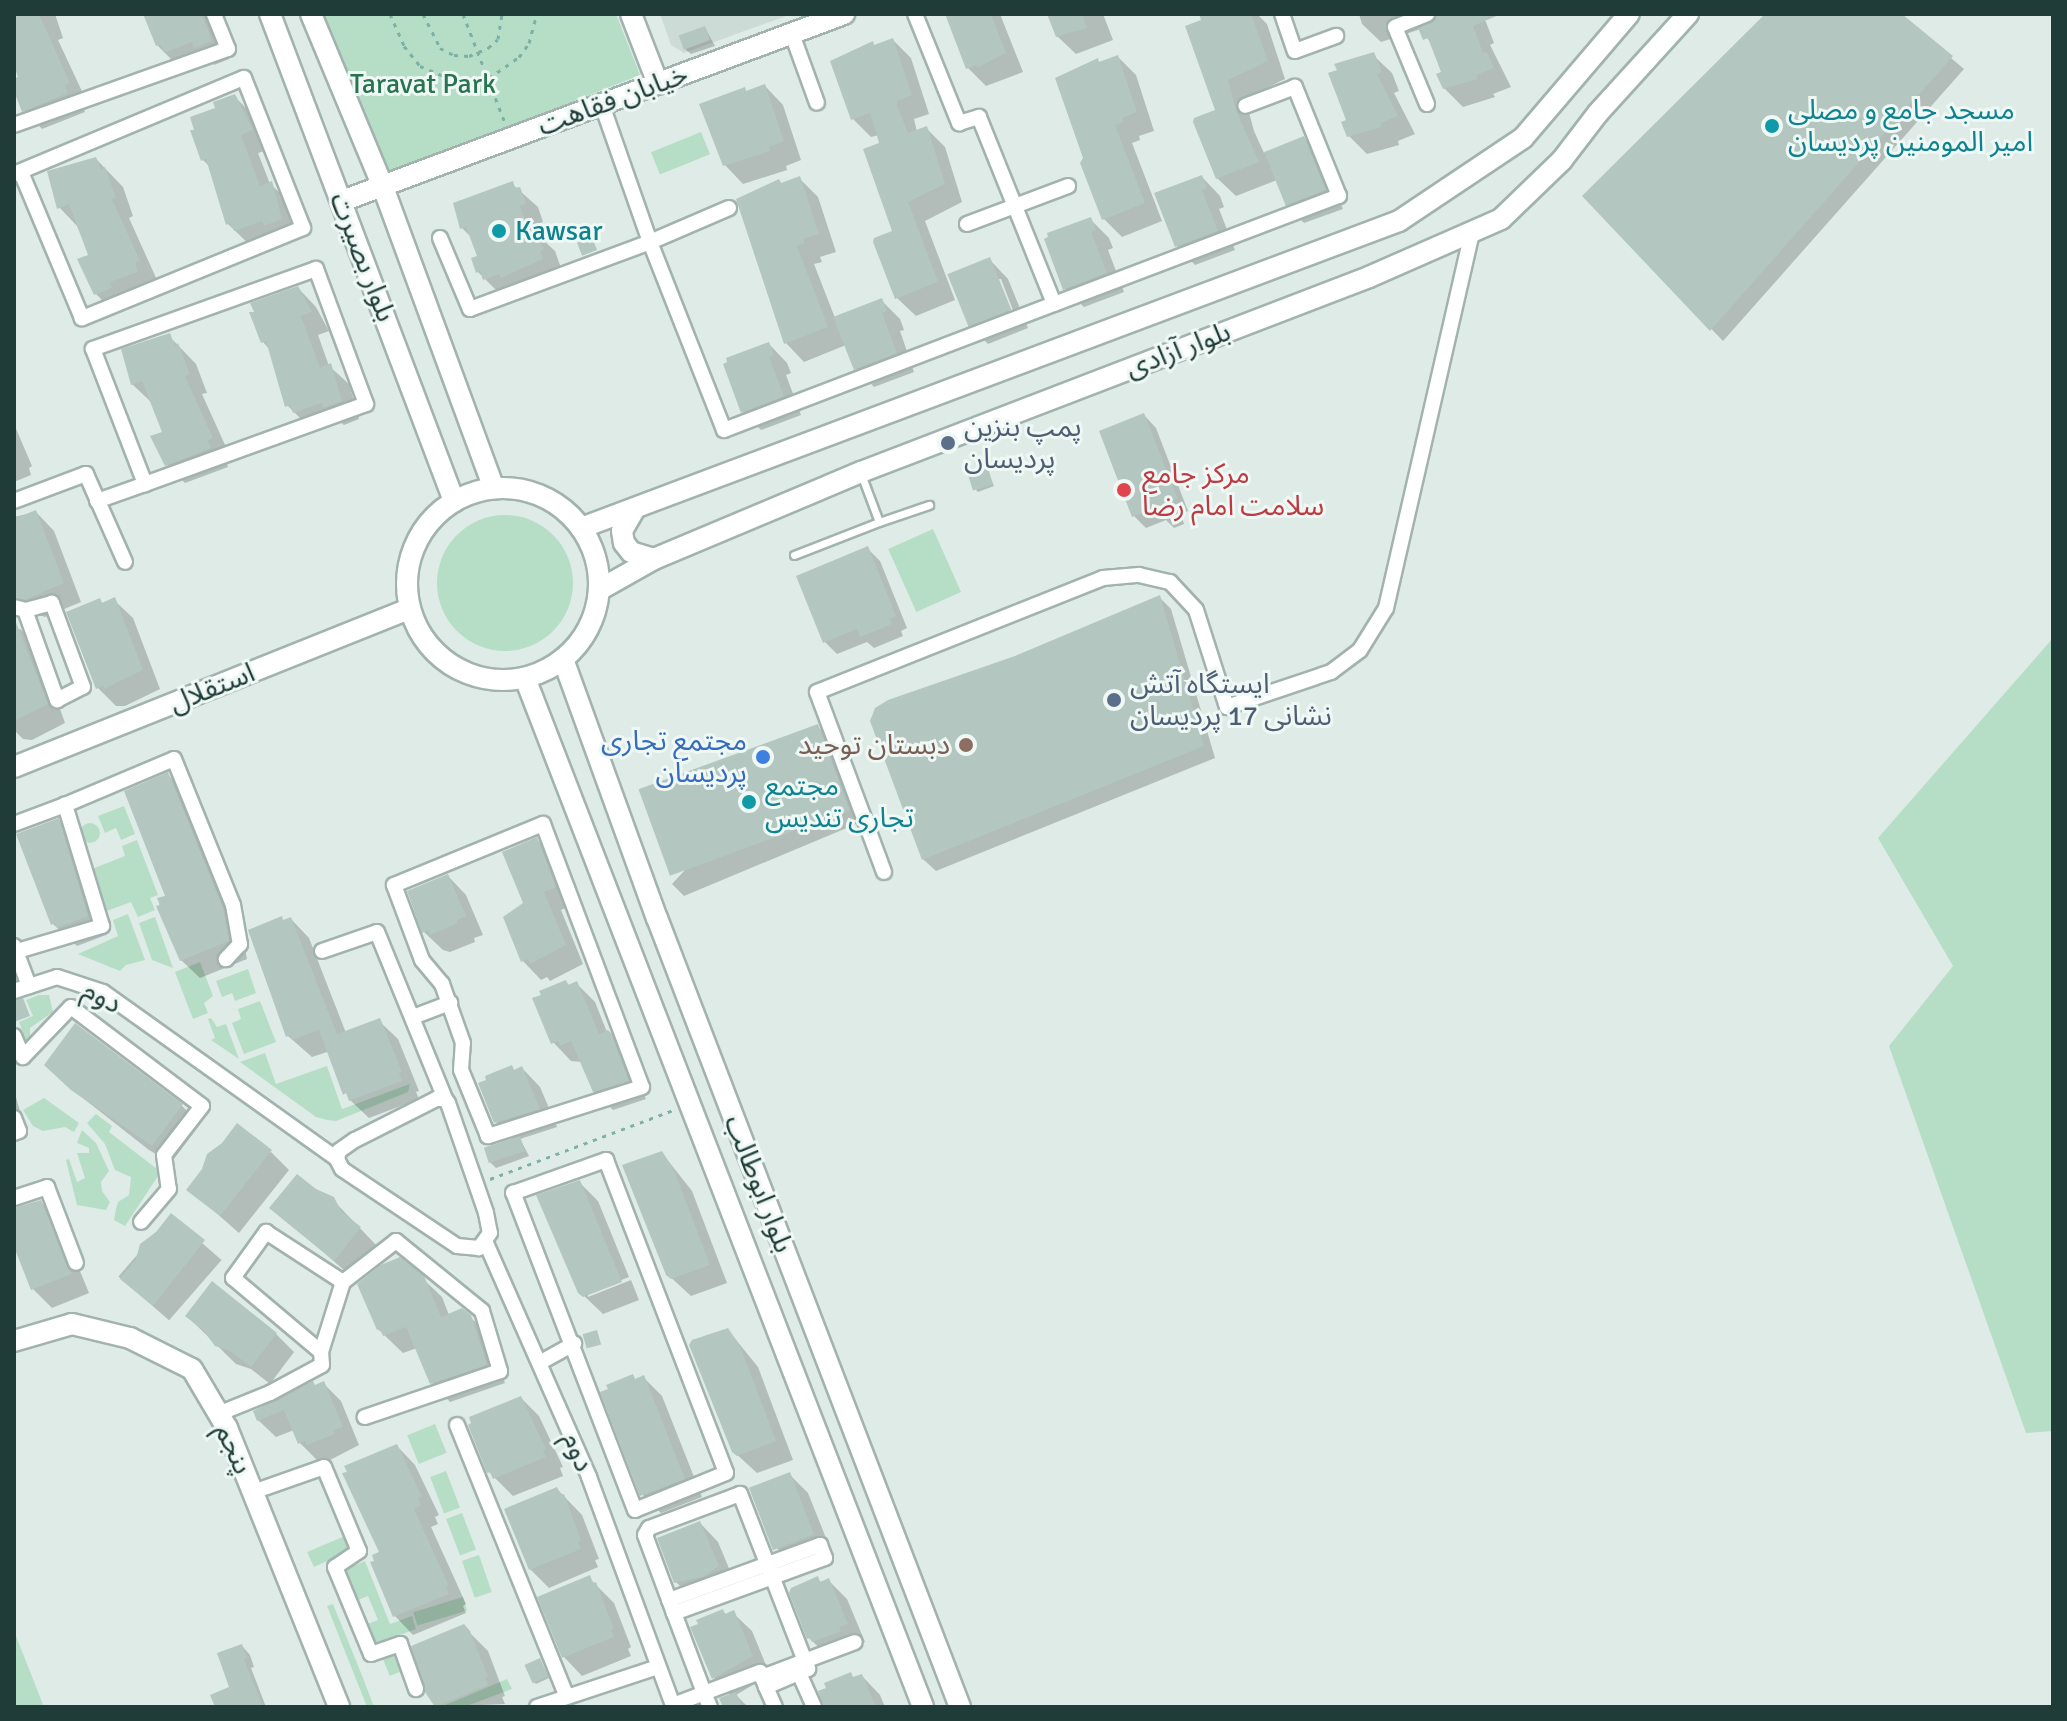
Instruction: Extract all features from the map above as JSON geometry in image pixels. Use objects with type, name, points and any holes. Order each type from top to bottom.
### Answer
[{"type":"main road","name":"بلوار بصیرت","points":[[270,14],[454,501]]},
{"type":"main road","name":"بلوار بصیرت","points":[[311,14],[383,187],[494,488]]},
{"type":"main road","points":[[631,14],[658,84]]},
{"type":"main road","name":"خیابان فقاهت","points":[[342,201],[383,187],[508,129],[602,105],[844,14]]},
{"type":"main road","name":"بلوار آزادی","points":[[581,528],[1399,221],[1523,138],[1629,14]]},
{"type":"main road","name":"بلوار آزادی","points":[[599,590],[654,559],[861,472],[1369,277],[1501,219],[1562,160],[1598,113],[1688,14]]},
{"type":"main road","points":[[494,488],[519,489],[543,496],[564,509],[581,528],[595,558],[599,590],[593,616],[581,640],[563,659],[525,678],[495,680],[467,673],[455,666],[442,658],[423,636],[410,609],[407,585],[410,559],[419,536],[435,516],[454,501],[494,488]]},
{"type":"main road","points":[[634,510],[622,531],[624,543],[631,552],[654,559]]},
{"type":"main road","name":"استقلال","points":[[14,767],[410,609]]},
{"type":"main road","name":"بلوار ابوطالب","points":[[563,659],[663,933],[960,1707]]},
{"type":"main road","name":"بلوار ابوطالب","points":[[525,678],[923,1707]]},
{"type":"main road","name":"پنجم","points":[[14,1341],[72,1324],[130,1338],[192,1369],[218,1414],[253,1492],[339,1707]]},
{"type":"street","points":[[14,125],[228,49],[214,14]]},
{"type":"street","points":[[915,14],[959,123],[979,117],[1054,304]]},
{"type":"street","points":[[1282,14],[1295,51],[1336,36]]},
{"type":"street","points":[[1427,14],[1395,27],[1427,104]]},
{"type":"street","points":[[792,34],[817,103]]},
{"type":"street","points":[[244,78],[303,228],[82,318],[17,173],[244,78]]},
{"type":"street","points":[[602,105],[650,242],[724,430],[1339,196],[1295,87],[1245,106]]},
{"type":"street","points":[[967,224],[1068,186]]},
{"type":"street","points":[[440,238],[470,309],[599,262],[729,208]]},
{"type":"street","points":[[884,872],[817,692],[1103,578],[1139,575],[1170,582],[1196,610],[1227,707],[1331,672],[1360,650],[1386,608],[1472,233]]},
{"type":"street","points":[[97,501],[145,484],[366,404],[316,269],[93,349],[145,484]]},
{"type":"street","points":[[14,501],[86,474],[125,562]]},
{"type":"street","points":[[52,603],[83,687],[57,700],[20,608],[52,603]]},
{"type":"street","points":[[14,824],[174,759],[233,905],[240,944],[226,959]]},
{"type":"street","points":[[29,986],[15,950],[102,926],[65,805]]},
{"type":"street","points":[[543,824],[642,1087],[488,1136],[461,1070],[463,1043],[450,1003],[442,984],[422,960],[394,885],[543,824]]},
{"type":"street","name":"دوم","points":[[322,951],[377,932],[445,1099],[490,1233],[486,1243],[589,1477],[673,1705],[707,1700]]},
{"type":"street","name":"دوم","points":[[14,991],[57,977],[103,992],[337,1159],[342,1169],[457,1246],[468,1249],[486,1243]]},
{"type":"street","points":[[413,1017],[450,1003]]},
{"type":"street","points":[[14,1036],[23,1057],[71,1007],[202,1106],[164,1155],[169,1189],[141,1222]]},
{"type":"street","points":[[337,1159],[339,1151],[355,1140],[436,1099],[445,1099]]},
{"type":"street","points":[[14,1118],[19,1131],[14,1133]]},
{"type":"street","points":[[606,1160],[726,1473],[635,1510],[574,1344],[513,1193],[606,1160]]},
{"type":"street","points":[[14,1198],[47,1187],[76,1263]]},
{"type":"street","points":[[321,1352],[233,1278],[266,1232],[343,1282]]},
{"type":"street","points":[[218,1414],[270,1393],[322,1365],[321,1352],[343,1282],[396,1241],[482,1311],[500,1371],[365,1417]]},
{"type":"street","points":[[541,1362],[574,1344]]},
{"type":"street","points":[[457,1425],[567,1697]]},
{"type":"street","points":[[253,1492],[324,1467],[359,1551],[335,1567],[371,1654],[400,1644],[416,1689]]},
{"type":"street","points":[[775,1707],[760,1672],[707,1700],[645,1535],[649,1528],[740,1494],[770,1571],[814,1707]]},
{"type":"street","points":[[672,1607],[770,1571]]},
{"type":"street","points":[[764,1682],[855,1642]]},
{"type":"street","points":[[537,1707],[658,1667]]},
{"type":"lane","points":[[861,472],[879,522]]},
{"type":"lane","points":[[794,555],[929,505]]},
{"type":"path","points":[[390,14],[404,46],[420,66],[446,77],[473,81],[489,78],[519,57],[529,43],[537,14]]},
{"type":"path","points":[[423,14],[440,48],[454,55],[479,53],[498,39],[502,14]]},
{"type":"path","points":[[463,14],[508,129]]},
{"type":"path","points":[[491,125],[508,129]]},
{"type":"path","points":[[475,1185],[689,1104]]},
{"type":"shaded area","points":[[660,14],[792,14],[684,53],[671,45]]},
{"type":"green space","name":"Taravat Park","points":[[319,14],[616,14],[640,75],[384,177]]},
{"type":"green space","points":[[701,132],[710,154],[660,174],[651,152]]},
{"type":"green space","points":[[505,515],[531,521],[553,535],[567,557],[573,583],[567,609],[553,631],[531,645],[505,651],[479,645],[457,631],[443,609],[437,583],[443,557],[457,535],[479,521]]},
{"type":"green space","points":[[933,529],[961,592],[916,612],[888,549]]},
{"type":"green space","points":[[2053,638],[2053,1431],[2026,1433],[1889,1046],[1953,966],[1878,838]]},
{"type":"green space","points":[[124,806],[135,834],[121,840],[116,828],[105,833],[98,816]]},
{"type":"green space","points":[[90,823],[97,826],[100,833],[97,840],[90,843],[83,840],[80,833],[83,826]]},
{"type":"green space","points":[[137,840],[158,895],[150,898],[155,910],[138,917],[131,902],[104,912],[87,871],[125,856],[122,846]]},
{"type":"green space","points":[[128,914],[145,960],[126,965],[120,971],[78,954],[118,936],[113,920]]},
{"type":"green space","points":[[155,917],[173,968],[152,960],[139,923]]},
{"type":"green space","points":[[200,962],[213,996],[204,1003],[208,1013],[193,1019],[175,972]]},
{"type":"green space","points":[[248,969],[256,993],[235,1001],[232,993],[222,997],[216,981]]},
{"type":"green space","points":[[49,995],[53,1012],[30,1028],[30,1036],[26,1040],[19,1022],[33,1016],[26,1000]]},
{"type":"green space","points":[[260,1001],[276,1042],[244,1054],[232,1023],[241,1019],[238,1009]]},
{"type":"green space","points":[[211,1018],[217,1027],[226,1024],[239,1059],[211,1040],[215,1038],[208,1019]]},
{"type":"green space","points":[[265,1053],[276,1084],[327,1066],[342,1109],[410,1084],[408,1092],[336,1121],[327,1120],[316,1117],[240,1062]]},
{"type":"green space","points":[[44,1098],[79,1123],[74,1132],[65,1127],[43,1131],[33,1126],[23,1110]]},
{"type":"green space","points":[[96,1114],[112,1126],[109,1132],[157,1169],[158,1176],[125,1226],[114,1220],[118,1202],[129,1195],[131,1177],[115,1170],[105,1144],[87,1123]]},
{"type":"green space","points":[[82,1130],[96,1143],[109,1171],[101,1182],[102,1191],[110,1202],[106,1210],[77,1205],[66,1160],[69,1159],[77,1182],[85,1178],[77,1153],[89,1153],[89,1148],[77,1143]]},
{"type":"green space","points":[[435,1424],[447,1453],[419,1464],[407,1435]]},
{"type":"green space","points":[[446,1471],[460,1507],[444,1514],[430,1477]]},
{"type":"green space","points":[[462,1513],[476,1549],[460,1556],[446,1519]]},
{"type":"green space","points":[[345,1536],[352,1548],[349,1551],[314,1567],[307,1552]]},
{"type":"green space","points":[[479,1555],[492,1592],[475,1598],[462,1561]]},
{"type":"green space","points":[[365,1561],[390,1624],[412,1616],[416,1629],[376,1644],[371,1641],[365,1625],[378,1620],[368,1596],[358,1600],[352,1596],[342,1571]]},
{"type":"green space","points":[[463,1597],[467,1610],[417,1626],[413,1612]]},
{"type":"green space","points":[[333,1604],[374,1707],[367,1707],[327,1606]]},
{"type":"green space","points":[[14,1631],[44,1707],[14,1707]]},
{"type":"green space","points":[[396,1654],[403,1671],[390,1676],[383,1659]]},
{"type":"green space","points":[[507,1679],[512,1689],[464,1707],[441,1707]]},
{"type":"building","points":[[14,14],[39,14],[70,83],[65,85],[68,93],[22,112],[14,91],[14,78],[18,77],[14,66]]},
{"type":"building","points":[[143,14],[202,14],[212,41],[194,48],[192,42],[164,53],[161,45],[156,46]]},
{"type":"building","points":[[945,14],[991,14],[1006,53],[977,68],[976,65],[966,69]]},
{"type":"building","points":[[1047,14],[1082,14],[1087,28],[1056,37]]},
{"type":"building","points":[[1199,14],[1251,14],[1268,61],[1228,80],[1236,110],[1259,162],[1216,179],[1193,122],[1194,118],[1215,110],[1185,26],[1201,20]]},
{"type":"building","points":[[1437,14],[1501,14],[1473,26],[1483,53],[1487,52],[1494,68],[1476,75],[1478,79],[1443,89],[1436,74],[1441,72],[1428,38],[1423,40],[1418,28],[1434,21]]},
{"type":"building","name":"مسجد جامع و مصلی امیر المومنین پردیسان","points":[[1765,14],[1902,14],[1953,56],[1710,331],[1582,196]]},
{"type":"building","points":[[705,26],[710,40],[684,50],[679,36]]},
{"type":"building","points":[[893,38],[912,95],[897,101],[897,105],[908,133],[927,126],[945,184],[908,202],[938,282],[895,299],[873,242],[874,238],[892,231],[863,149],[879,143],[878,139],[870,113],[851,120],[830,61],[873,41],[874,45]]},
{"type":"building","points":[[1374,52],[1382,72],[1377,74],[1398,116],[1381,123],[1382,127],[1347,137],[1341,122],[1346,120],[1328,73],[1337,70],[1334,64]]},
{"type":"building","points":[[1118,55],[1137,112],[1122,118],[1123,122],[1115,125],[1145,203],[1102,220],[1080,163],[1083,158],[1055,78],[1098,58],[1099,62]]},
{"type":"building","points":[[765,84],[784,141],[769,147],[770,151],[723,166],[699,104],[745,87],[746,91]]},
{"type":"building","points":[[235,94],[253,130],[241,135],[260,186],[272,181],[282,219],[264,226],[262,221],[234,231],[230,223],[226,225],[206,159],[201,161],[190,130],[194,130],[190,117],[215,108],[213,102]]},
{"type":"building","points":[[1304,136],[1326,190],[1286,206],[1264,152]]},
{"type":"building","points":[[96,157],[101,170],[105,167],[116,198],[112,199],[140,261],[135,263],[138,272],[110,282],[112,288],[94,295],[77,259],[88,255],[69,204],[57,209],[47,171]]},
{"type":"building","points":[[1202,175],[1207,188],[1202,190],[1218,231],[1175,247],[1154,193]]},
{"type":"building","points":[[800,176],[819,234],[803,239],[805,243],[797,246],[828,327],[784,344],[736,199],[779,179],[781,183]]},
{"type":"building","name":"Kawsar","points":[[513,181],[515,188],[520,187],[526,203],[520,206],[530,233],[537,230],[544,249],[540,251],[543,259],[501,278],[499,274],[483,280],[480,271],[476,273],[471,258],[477,256],[466,227],[460,229],[453,203]]},
{"type":"building","points":[[1091,217],[1096,230],[1091,232],[1107,273],[1063,290],[1044,239],[1048,237],[1047,233]]},
{"type":"building","points":[[592,237],[597,250],[582,256],[577,243]]},
{"type":"building","points":[[990,257],[1011,310],[969,327],[947,274]]},
{"type":"building","points":[[298,286],[312,312],[301,316],[320,368],[331,363],[342,401],[323,408],[321,403],[293,413],[290,405],[285,407],[266,341],[261,343],[249,312],[254,312],[250,303]]},
{"type":"building","points":[[882,298],[887,311],[882,313],[897,353],[854,370],[833,317]]},
{"type":"building","points":[[170,333],[175,346],[178,343],[190,374],[185,376],[213,438],[208,440],[211,448],[165,466],[150,436],[162,432],[142,381],[131,385],[121,349]]},
{"type":"building","points":[[769,342],[774,355],[769,357],[784,396],[741,413],[723,364],[727,362],[726,358]]},
{"type":"building","points":[[1144,413],[1178,499],[1170,502],[1174,512],[1161,517],[1157,507],[1132,517],[1099,431]]},
{"type":"building","points":[[988,468],[993,484],[973,490],[968,474]]},
{"type":"building","points":[[36,510],[64,583],[25,600],[14,597],[14,519]]},
{"type":"building","points":[[868,546],[896,616],[890,619],[892,624],[860,637],[857,629],[823,643],[796,576]]},
{"type":"building","points":[[1160,595],[1204,746],[922,860],[870,721],[875,708],[888,700],[1015,656]]},
{"type":"building","points":[[115,597],[143,670],[104,689],[103,686],[96,689],[66,612],[100,598],[102,603]]},
{"type":"building","points":[[14,617],[48,704],[14,721]]},
{"type":"building","name":"مجتمع تجاری تندیس","points":[[818,724],[849,810],[670,876],[639,789]]},
{"type":"building","points":[[168,772],[223,908],[229,941],[180,961],[156,906],[160,905],[157,898],[165,896],[124,791]]},
{"type":"building","points":[[59,818],[88,916],[57,928],[55,923],[51,925],[16,834]]},
{"type":"building","points":[[537,837],[556,887],[544,892],[566,945],[530,964],[528,959],[521,962],[503,917],[523,903],[502,852]]},
{"type":"building","points":[[448,874],[466,916],[457,920],[458,923],[430,935],[428,930],[422,933],[407,891]]},
{"type":"building","points":[[282,916],[283,920],[291,917],[337,1034],[380,1018],[402,1072],[399,1073],[402,1081],[349,1101],[346,1093],[343,1095],[319,1030],[292,1040],[290,1035],[286,1037],[248,930]]},
{"type":"building","points":[[566,980],[568,985],[577,981],[599,1034],[608,1030],[612,1034],[629,1081],[593,1092],[571,1041],[560,1046],[558,1041],[551,1044],[532,998],[541,995],[539,991]]},
{"type":"building","points":[[23,998],[30,1016],[14,1022],[14,1001]]},
{"type":"building","points":[[75,1023],[183,1104],[152,1146],[71,1090],[44,1065]]},
{"type":"building","points":[[512,1065],[514,1070],[522,1066],[540,1109],[494,1123],[478,1083],[486,1080],[485,1076]]},
{"type":"building","points":[[237,1123],[272,1150],[220,1216],[186,1190],[202,1169],[207,1154],[222,1143]]},
{"type":"building","points":[[520,1136],[525,1151],[489,1163],[484,1148]]},
{"type":"building","points":[[662,1151],[674,1170],[710,1265],[671,1279],[666,1275],[622,1165]]},
{"type":"building","points":[[297,1174],[316,1189],[334,1197],[341,1211],[361,1227],[334,1261],[269,1208]]},
{"type":"building","points":[[580,1180],[622,1282],[583,1297],[578,1293],[536,1195]]},
{"type":"building","points":[[41,1200],[72,1274],[31,1290],[14,1247],[14,1208]]},
{"type":"building","points":[[171,1213],[205,1240],[153,1306],[120,1279],[136,1259],[140,1244],[156,1232]]},
{"type":"building","points":[[400,1257],[424,1276],[441,1317],[462,1308],[471,1315],[487,1365],[430,1384],[406,1327],[383,1336],[380,1329],[377,1330],[357,1284],[381,1265]]},
{"type":"building","points":[[212,1281],[277,1333],[251,1367],[230,1351],[215,1346],[204,1331],[185,1316]]},
{"type":"building","points":[[728,1328],[740,1346],[776,1441],[737,1456],[732,1452],[689,1345],[692,1340]]},
{"type":"building","points":[[597,1330],[601,1344],[587,1349],[583,1334]]},
{"type":"building","points":[[633,1374],[635,1379],[644,1375],[685,1479],[640,1496],[600,1392],[608,1389],[606,1385]]},
{"type":"building","points":[[313,1381],[315,1385],[324,1381],[343,1427],[334,1430],[335,1434],[307,1445],[305,1441],[298,1444],[284,1410],[257,1421],[253,1411]]},
{"type":"building","points":[[521,1396],[546,1449],[543,1450],[546,1457],[493,1479],[490,1472],[487,1473],[468,1425],[471,1423],[469,1417]]},
{"type":"building","points":[[397,1444],[422,1497],[418,1498],[421,1506],[414,1509],[449,1586],[446,1587],[449,1594],[393,1617],[370,1562],[374,1561],[372,1555],[379,1552],[342,1473],[347,1472],[344,1466]]},
{"type":"building","points":[[790,1472],[814,1535],[773,1550],[749,1488]]},
{"type":"building","points":[[557,1487],[561,1495],[564,1494],[581,1540],[578,1542],[581,1549],[529,1570],[504,1509]]},
{"type":"building","points":[[700,1521],[719,1566],[703,1577],[674,1583],[657,1538]]},
{"type":"building","points":[[590,1575],[593,1583],[596,1582],[614,1629],[611,1630],[614,1637],[562,1658],[537,1597]]},
{"type":"building","points":[[818,1576],[820,1582],[829,1578],[848,1624],[839,1627],[841,1631],[812,1642],[810,1638],[807,1639],[789,1593],[791,1588]]},
{"type":"building","points":[[723,1609],[725,1614],[734,1610],[753,1656],[712,1679],[690,1627],[698,1624],[696,1620]]},
{"type":"building","points":[[464,1624],[470,1631],[488,1677],[485,1678],[488,1685],[435,1707],[425,1692],[411,1646]]},
{"type":"building","points":[[242,1644],[247,1658],[244,1659],[263,1707],[215,1707],[210,1695],[229,1687],[217,1653]]},
{"type":"building","points":[[540,1658],[548,1676],[533,1683],[524,1665]]},
{"type":"building","points":[[851,1672],[853,1677],[862,1674],[876,1707],[824,1707],[818,1691],[826,1688],[824,1683]]},
{"type":"building","points":[[736,1692],[742,1707],[723,1707],[719,1698]]},
{"type":"place","name":"مسجد جامع و مصلی امیر المومنین پردیسان","points":[[1772,126]]},
{"type":"place","name":"Kawsar","points":[[499,231]]},
{"type":"place","name":"پمپ بنزین پردیسان","points":[[948,443]]},
{"type":"place","name":"مرکز جامع سلامت امام رضا","points":[[1124,490]]},
{"type":"place","name":"ایستگاه آتش نشانی 17 پردیسان","points":[[1114,700]]},
{"type":"place","name":"دبستان توحید","points":[[966,745]]},
{"type":"place","name":"مجتمع تجاری پردیسان","points":[[763,757]]},
{"type":"place","name":"مجتمع تجاری تندیس","points":[[749,802]]}]
